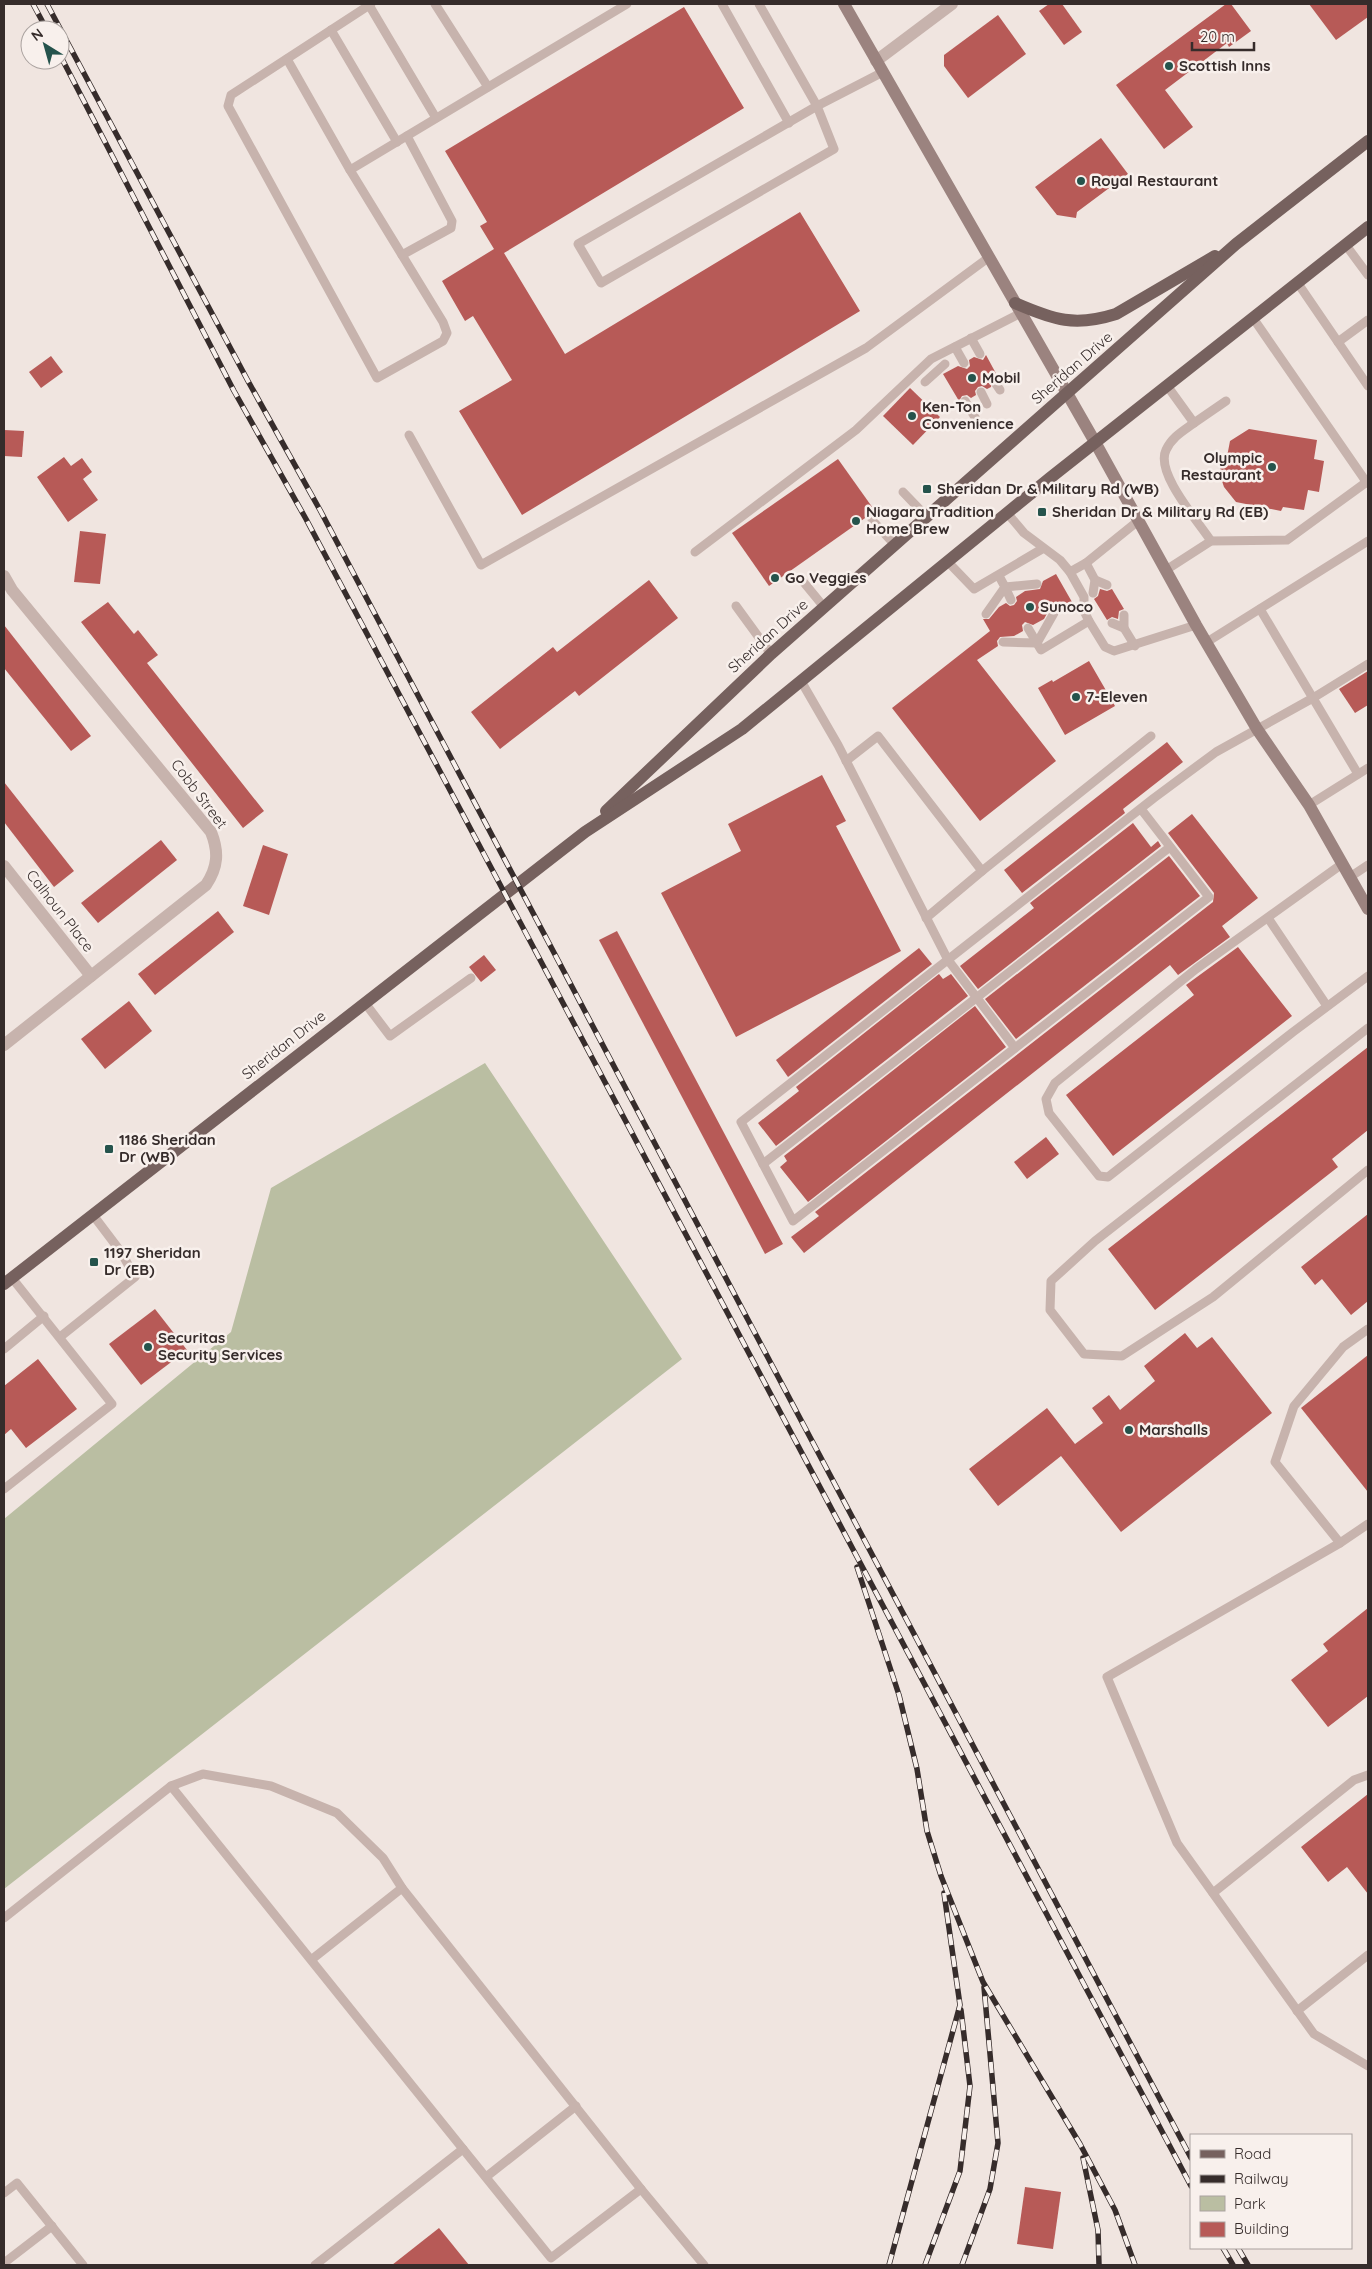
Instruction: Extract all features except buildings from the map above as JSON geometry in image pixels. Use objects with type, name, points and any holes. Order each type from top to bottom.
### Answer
[{"type":"main road","points":[[844,4],[1095,442],[1196,625],[1257,729],[1308,805],[1368,909]]},
{"type":"main road","name":"Sheridan Drive","points":[[585,832],[771,654],[894,545],[1236,244],[1368,141]]},
{"type":"main road","name":"Sheridan Drive","points":[[8,1281],[585,832],[742,729],[1095,442],[1168,387],[1368,227]]},
{"type":"main road","points":[[1018,308],[1077,322],[1116,314],[1236,244]]},
{"type":"street","points":[[876,61],[952,4]]},
{"type":"street","name":"Cobb Street","points":[[4,576],[12,590],[211,832],[217,846],[218,859],[214,873],[206,885],[4,1045]]},
{"type":"street","name":"Calhoun Place","points":[[4,866],[91,976]]},
{"type":"lane","points":[[287,59],[350,170],[443,322],[446,333],[443,341],[378,378],[228,106],[231,95],[370,4],[436,118]]},
{"type":"lane","points":[[435,4],[488,87]]},
{"type":"lane","points":[[350,170],[627,4]]},
{"type":"lane","points":[[722,4],[789,123]]},
{"type":"lane","points":[[759,4],[817,106],[834,149],[600,283],[578,244],[817,106],[883,72]]},
{"type":"lane","points":[[331,30],[397,142]]},
{"type":"lane","points":[[402,255],[451,228],[452,222],[407,136]]},
{"type":"lane","points":[[1345,244],[1368,276]]},
{"type":"lane","points":[[409,434],[481,565],[866,348],[988,258]]},
{"type":"lane","points":[[1297,282],[1368,386]]},
{"type":"lane","points":[[695,552],[856,430],[931,359],[971,338],[1018,308]]},
{"type":"lane","points":[[1166,570],[1211,541],[1287,540],[1367,482],[1252,318]]},
{"type":"lane","points":[[1338,342],[1368,320]]},
{"type":"lane","points":[[971,338],[980,354]]},
{"type":"lane","points":[[955,347],[964,363]]},
{"type":"lane","points":[[926,382],[947,368],[940,354]]},
{"type":"lane","points":[[1168,387],[1194,423]]},
{"type":"lane","points":[[981,392],[988,404]]},
{"type":"lane","points":[[965,401],[975,417]]},
{"type":"lane","points":[[1211,541],[1165,471],[1165,451],[1174,438],[1226,401]]},
{"type":"lane","points":[[903,492],[927,517]]},
{"type":"lane","points":[[1008,514],[1042,549],[1060,560],[1070,572],[1084,597],[1084,611],[1105,647],[1114,651],[1135,646],[1196,625]]},
{"type":"lane","points":[[872,520],[894,545]]},
{"type":"lane","points":[[1070,572],[1086,563],[1138,520]]},
{"type":"lane","points":[[1207,642],[1368,541]]},
{"type":"lane","points":[[948,562],[974,589],[1042,549]]},
{"type":"lane","points":[[1086,563],[1095,580],[1093,593]]},
{"type":"lane","points":[[999,576],[1011,600]]},
{"type":"lane","points":[[801,579],[824,607]]},
{"type":"lane","points":[[1095,580],[1107,585]]},
{"type":"lane","points":[[986,614],[1005,587],[1037,584]]},
{"type":"lane","points":[[736,606],[771,654]]},
{"type":"lane","points":[[1260,609],[1358,774]]},
{"type":"lane","points":[[1037,643],[1054,613]]},
{"type":"lane","points":[[1124,615],[1124,628],[1135,646]]},
{"type":"lane","points":[[1028,628],[1041,650],[1090,621]]},
{"type":"lane","points":[[1112,623],[1124,628]]},
{"type":"lane","points":[[1003,642],[1037,643]]},
{"type":"lane","points":[[1140,809],[1209,897],[793,1221],[741,1122],[1140,809],[1216,752],[1313,698],[1368,664]]},
{"type":"lane","points":[[801,681],[846,761],[948,960],[1015,1048]]},
{"type":"lane","points":[[846,761],[878,736],[982,871]]},
{"type":"lane","points":[[926,918],[1151,736]]},
{"type":"lane","points":[[1308,805],[1368,768]]},
{"type":"lane","points":[[763,1164],[1170,847]]},
{"type":"lane","points":[[1342,864],[1196,969],[1055,1083],[1046,1099],[1049,1113],[1099,1176],[1108,1177],[1368,976]]},
{"type":"lane","points":[[1350,877],[1368,866]]},
{"type":"lane","points":[[1268,918],[1327,1006]]},
{"type":"lane","points":[[365,1003],[390,1036],[470,978]]},
{"type":"lane","points":[[1368,1028],[1095,1241],[1052,1281],[1050,1310],[1084,1354],[1122,1356],[1213,1298],[1368,1170]]},
{"type":"lane","points":[[60,1337],[135,1278],[121,1252],[93,1215]]},
{"type":"lane","points":[[4,1489],[112,1404],[44,1316],[8,1281]]},
{"type":"lane","points":[[4,1348],[44,1316]]},
{"type":"lane","points":[[1340,1543],[1275,1462],[1294,1406],[1344,1347],[1368,1329]]},
{"type":"lane","points":[[1368,1524],[1340,1543],[1107,1677],[1177,1843],[1314,2034],[1368,2066]]},
{"type":"lane","points":[[4,1918],[171,1786],[203,1774],[271,1786],[337,1813],[383,1858],[402,1888],[641,2189],[704,2265]]},
{"type":"lane","points":[[1213,1893],[1354,1780],[1368,1775]]},
{"type":"lane","points":[[171,1786],[551,2258],[641,2189]]},
{"type":"lane","points":[[311,1960],[402,1888]]},
{"type":"lane","points":[[1297,2010],[1368,1955]]},
{"type":"lane","points":[[486,2177],[576,2106]]},
{"type":"lane","points":[[315,2265],[463,2149]]},
{"type":"lane","points":[[4,2193],[17,2183],[84,2265]]},
{"type":"lane","points":[[4,2263],[52,2226]]},
{"type":"green space","points":[[485,1063],[682,1359],[4,1889],[4,1519],[231,1332],[271,1188]]},
{"type":"railway","points":[[33,4],[42,20]]},
{"type":"railway","points":[[47,4],[248,381],[320,510],[1190,2156]]},
{"type":"railway","points":[[68,70],[234,391],[306,519],[1190,2184]]},
{"type":"railway","points":[[857,1567],[899,1695],[917,1769],[927,1831],[941,1876],[983,1982],[1080,2144],[1115,2210],[1135,2265]]},
{"type":"railway","points":[[889,2265],[960,2005],[944,1893]]},
{"type":"railway","points":[[962,2265],[990,2189],[998,2143],[984,1987]]},
{"type":"railway","points":[[925,2265],[960,2171],[970,2086],[961,2010]]},
{"type":"railway","points":[[1083,2158],[1098,2230],[1099,2265]]},
{"type":"railway","points":[[1224,2249],[1233,2265]]},
{"type":"railway","points":[[1239,2249],[1248,2265]]},
{"type":"place","name":"Scottish Inns","points":[[1169,66]]},
{"type":"place","name":"Royal Restaurant","points":[[1081,181]]},
{"type":"place","name":"Mobil","points":[[972,378]]},
{"type":"place","name":"Ken-Ton Convenience","points":[[912,416]]},
{"type":"place","name":"Olympic Restaurant","points":[[1272,467]]},
{"type":"place","name":"Sheridan Dr & Military Rd (WB)","points":[[927,489]]},
{"type":"place","name":"Sheridan Dr & Military Rd (EB)","points":[[1042,512]]},
{"type":"place","name":"Niagara Tradition Home Brew","points":[[856,521]]},
{"type":"place","name":"Go Veggies","points":[[775,578]]},
{"type":"place","name":"Sunoco","points":[[1030,607]]},
{"type":"place","name":"7-Eleven","points":[[1076,697]]},
{"type":"place","name":"1186 Sheridan Dr (WB)","points":[[109,1149]]},
{"type":"place","name":"1197 Sheridan Dr (EB)","points":[[94,1262]]},
{"type":"place","name":"Securitas Security Services","points":[[148,1347]]},
{"type":"place","name":"Marshalls","points":[[1129,1430]]}]
